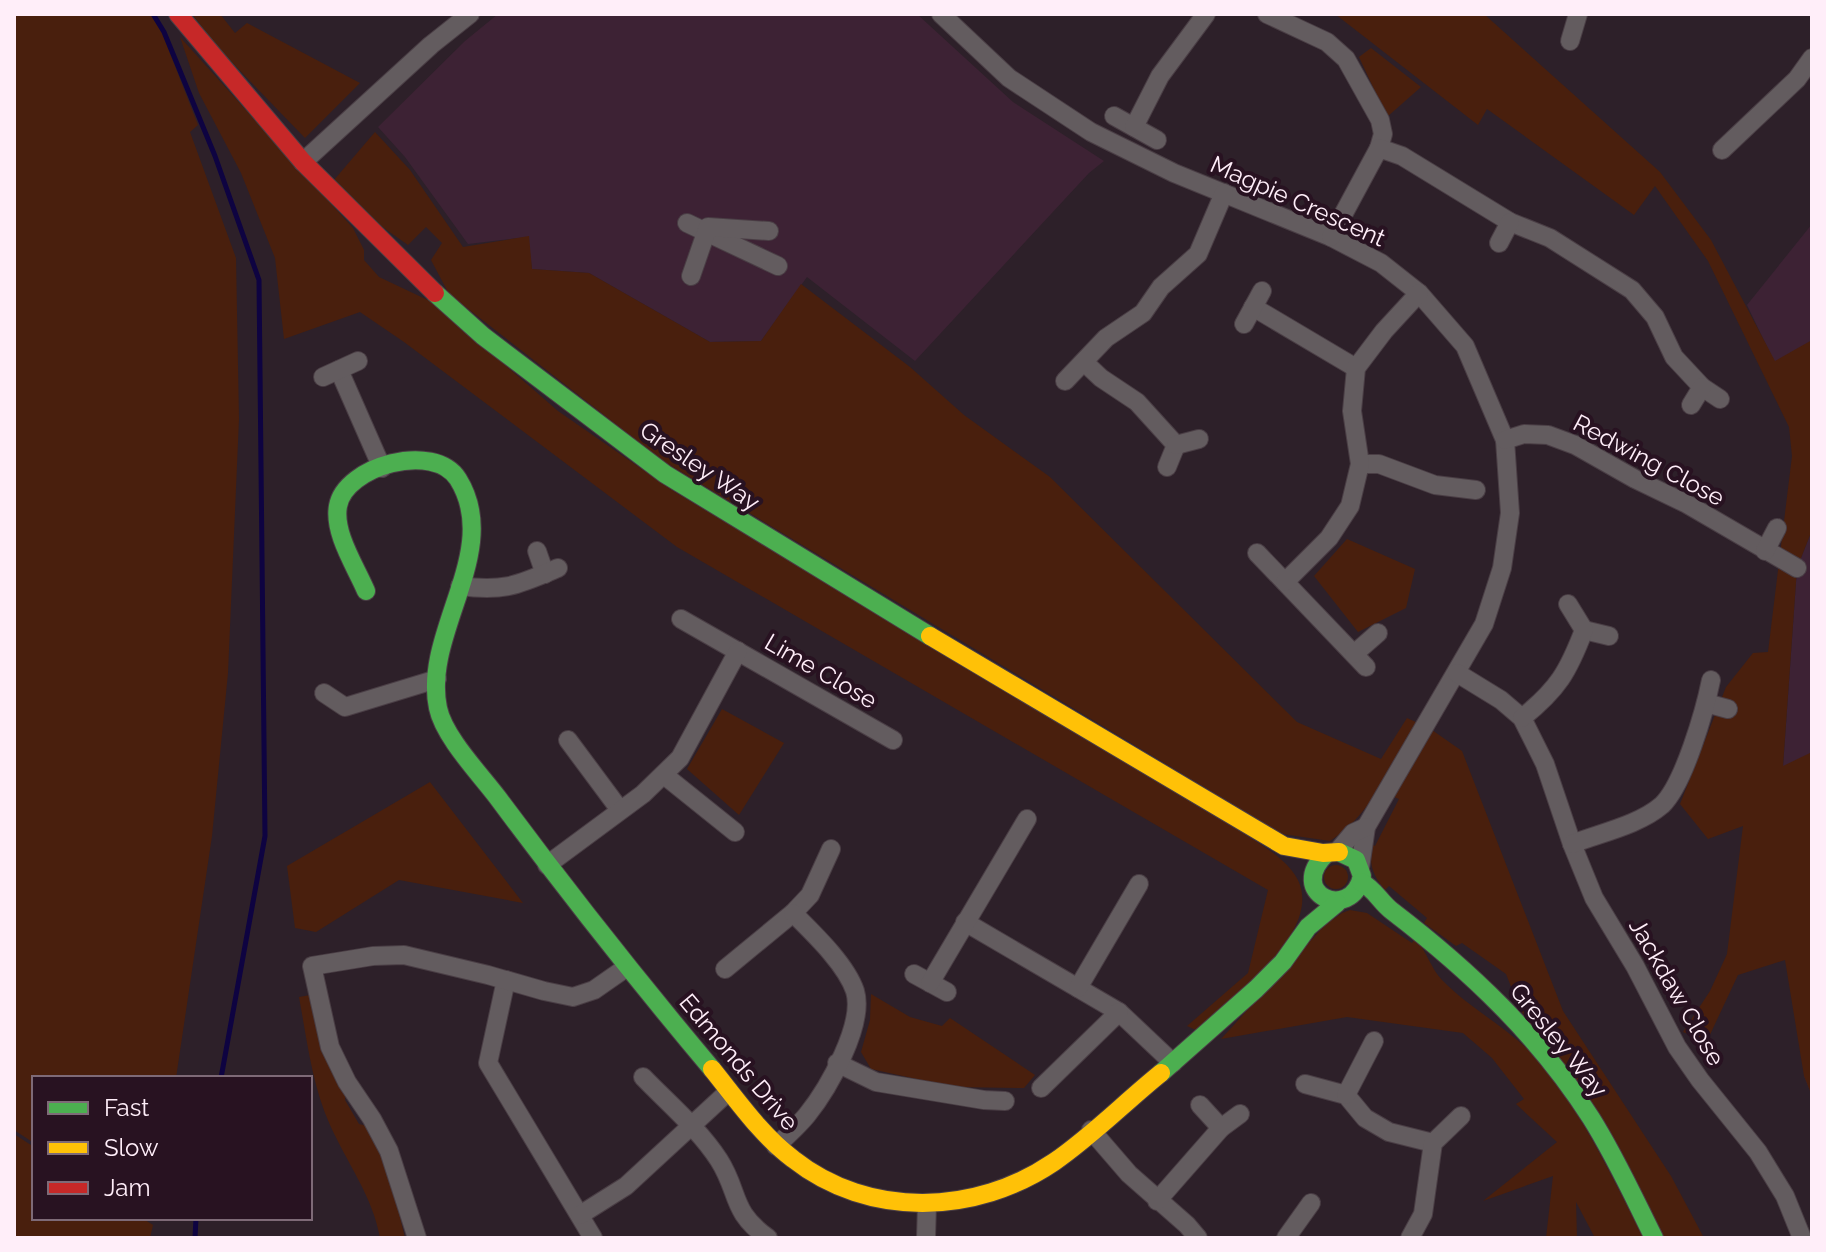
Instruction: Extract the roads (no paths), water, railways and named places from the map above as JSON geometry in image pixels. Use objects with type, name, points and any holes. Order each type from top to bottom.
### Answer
[{"type":"street","name":"Gresley Way","points":[[178,14],[325,186],[420,280],[543,384],[665,474],[794,555],[1284,846],[1346,854],[1355,859],[1352,887]]},
{"type":"street","points":[[303,162],[431,45],[470,14]]},
{"type":"street","name":"Magpie Crescent","points":[[941,14],[1009,78],[1067,118],[1121,149],[1331,237],[1381,263],[1419,293],[1465,346],[1505,440],[1510,513],[1502,568],[1484,624],[1366,827],[1352,887]]},
{"type":"street","points":[[1134,127],[1160,76],[1206,14]]},
{"type":"street","points":[[1267,14],[1327,42],[1346,59],[1380,120],[1383,134],[1379,148],[1331,237]]},
{"type":"street","points":[[1570,41],[1578,14]]},
{"type":"street","points":[[1722,150],[1797,79],[1812,58]]},
{"type":"street","points":[[1114,116],[1157,140]]},
{"type":"street","points":[[1379,148],[1416,164],[1510,222],[1550,238],[1632,290],[1655,317],[1674,357],[1702,387],[1720,399]]},
{"type":"street","points":[[1065,381],[1106,338],[1143,313],[1161,287],[1198,254],[1224,193]]},
{"type":"street","points":[[1499,243],[1510,222]]},
{"type":"street","points":[[687,223],[778,266]]},
{"type":"street","points":[[691,276],[708,227],[769,231]]},
{"type":"street","points":[[1285,582],[1329,538],[1350,506],[1360,464],[1352,411],[1356,368],[1419,293]]},
{"type":"street","points":[[1253,307],[1356,368]]},
{"type":"street","points":[[358,361],[331,373],[382,468]]},
{"type":"street","points":[[1084,362],[1148,412],[1176,445]]},
{"type":"street","points":[[1691,405],[1702,387]]},
{"type":"street","name":"Redwing Close","points":[[1505,440],[1524,434],[1548,435],[1575,445],[1687,504],[1797,568]]},
{"type":"street","points":[[1176,445],[1199,439]]},
{"type":"street","points":[[1167,467],[1176,445]]},
{"type":"street","name":"Edmonds Drive","points":[[357,582],[339,525],[337,506],[350,485],[382,468],[414,458],[433,460],[451,470],[464,485],[470,501],[471,537],[437,679],[439,711],[463,752],[547,865],[729,1091],[776,1146],[822,1179],[840,1187],[896,1203],[962,1201],[994,1194],[1053,1163],[1273,974],[1297,946],[1307,928],[1352,887]]},
{"type":"street","points":[[1360,464],[1379,464],[1435,485],[1476,490]]},
{"type":"street","points":[[1765,551],[1777,528]]},
{"type":"street","points":[[460,586],[502,589],[552,571],[537,551]]},
{"type":"street","points":[[1257,553],[1360,660],[1378,633]]},
{"type":"street","points":[[1568,604],[1584,630],[1609,636]]},
{"type":"street","name":"Lime Close","points":[[681,619],[695,636],[738,651],[886,736],[869,750]]},
{"type":"street","points":[[1522,718],[1544,701],[1570,667],[1584,630]]},
{"type":"street","name":"Lime Close","points":[[547,865],[664,775],[680,758],[738,651]]},
{"type":"street","name":"Jackdaw Close","points":[[1457,673],[1501,700],[1522,718],[1545,764],[1594,898],[1635,966],[1677,1047],[1707,1090],[1758,1152],[1785,1196],[1802,1238]]},
{"type":"street","points":[[324,693],[343,714],[437,679]]},
{"type":"street","points":[[1572,844],[1640,818],[1662,804],[1680,777],[1711,680]]},
{"type":"street","points":[[1706,703],[1728,709]]},
{"type":"street","points":[[568,740],[581,772],[620,810]]},
{"type":"street","points":[[664,775],[709,823],[735,832]]},
{"type":"street","points":[[1662,804],[1677,819]]},
{"type":"street","points":[[947,992],[922,978],[965,922],[1010,833],[1027,819]]},
{"type":"street","name":"Magpie Crescent","points":[[1332,852],[1353,833],[1366,827]]},
{"type":"street","name":"Gresley Way","points":[[1284,846],[1312,881],[1320,897],[1352,887],[1373,888],[1385,905],[1473,976],[1514,1017],[1546,1054],[1598,1131],[1654,1238]]},
{"type":"street","points":[[729,957],[793,913],[810,895],[831,849]]},
{"type":"street","points":[[1312,881],[1313,866],[1332,852]]},
{"type":"street","points":[[820,871],[836,882]]},
{"type":"street","name":"Edmonds Drive","points":[[1307,928],[1306,912],[1312,881]]},
{"type":"street","points":[[1078,988],[1135,907],[1139,884]]},
{"type":"street","points":[[776,1146],[813,1107],[854,1028],[857,1009],[854,989],[823,945],[793,913]]},
{"type":"street","points":[[965,922],[1119,1012],[1173,1063]]},
{"type":"street","points":[[417,1238],[389,1151],[347,1082],[330,1047],[312,966],[373,956],[404,955],[573,997],[594,990],[627,967]]},
{"type":"street","points":[[506,980],[488,1063],[593,1238]]},
{"type":"street","points":[[1041,1088],[1069,1073],[1119,1012]]},
{"type":"street","points":[[1346,1095],[1374,1041]]},
{"type":"street","points":[[837,1063],[876,1082],[984,1108],[1005,1101]]},
{"type":"street","points":[[643,1077],[721,1163],[740,1210],[755,1229],[768,1238]]},
{"type":"street","points":[[1305,1084],[1346,1095],[1365,1118],[1389,1132],[1433,1143]]},
{"type":"street","points":[[580,1215],[626,1186],[729,1091]]},
{"type":"street","points":[[1200,1105],[1221,1128]]},
{"type":"street","points":[[1157,1201],[1221,1128],[1240,1114]]},
{"type":"street","points":[[1410,1238],[1423,1214],[1433,1143],[1461,1116]]},
{"type":"street","points":[[1091,1130],[1129,1174],[1198,1238]]},
{"type":"street","points":[[1286,1238],[1311,1203]]},
{"type":"street","points":[[926,1238],[927,1204]]},
{"type":"waterway","points":[[153,14],[164,32],[215,156],[259,280],[265,836],[221,1076]]},
{"type":"waterway","points":[[195,1238],[196,1220]]}]
